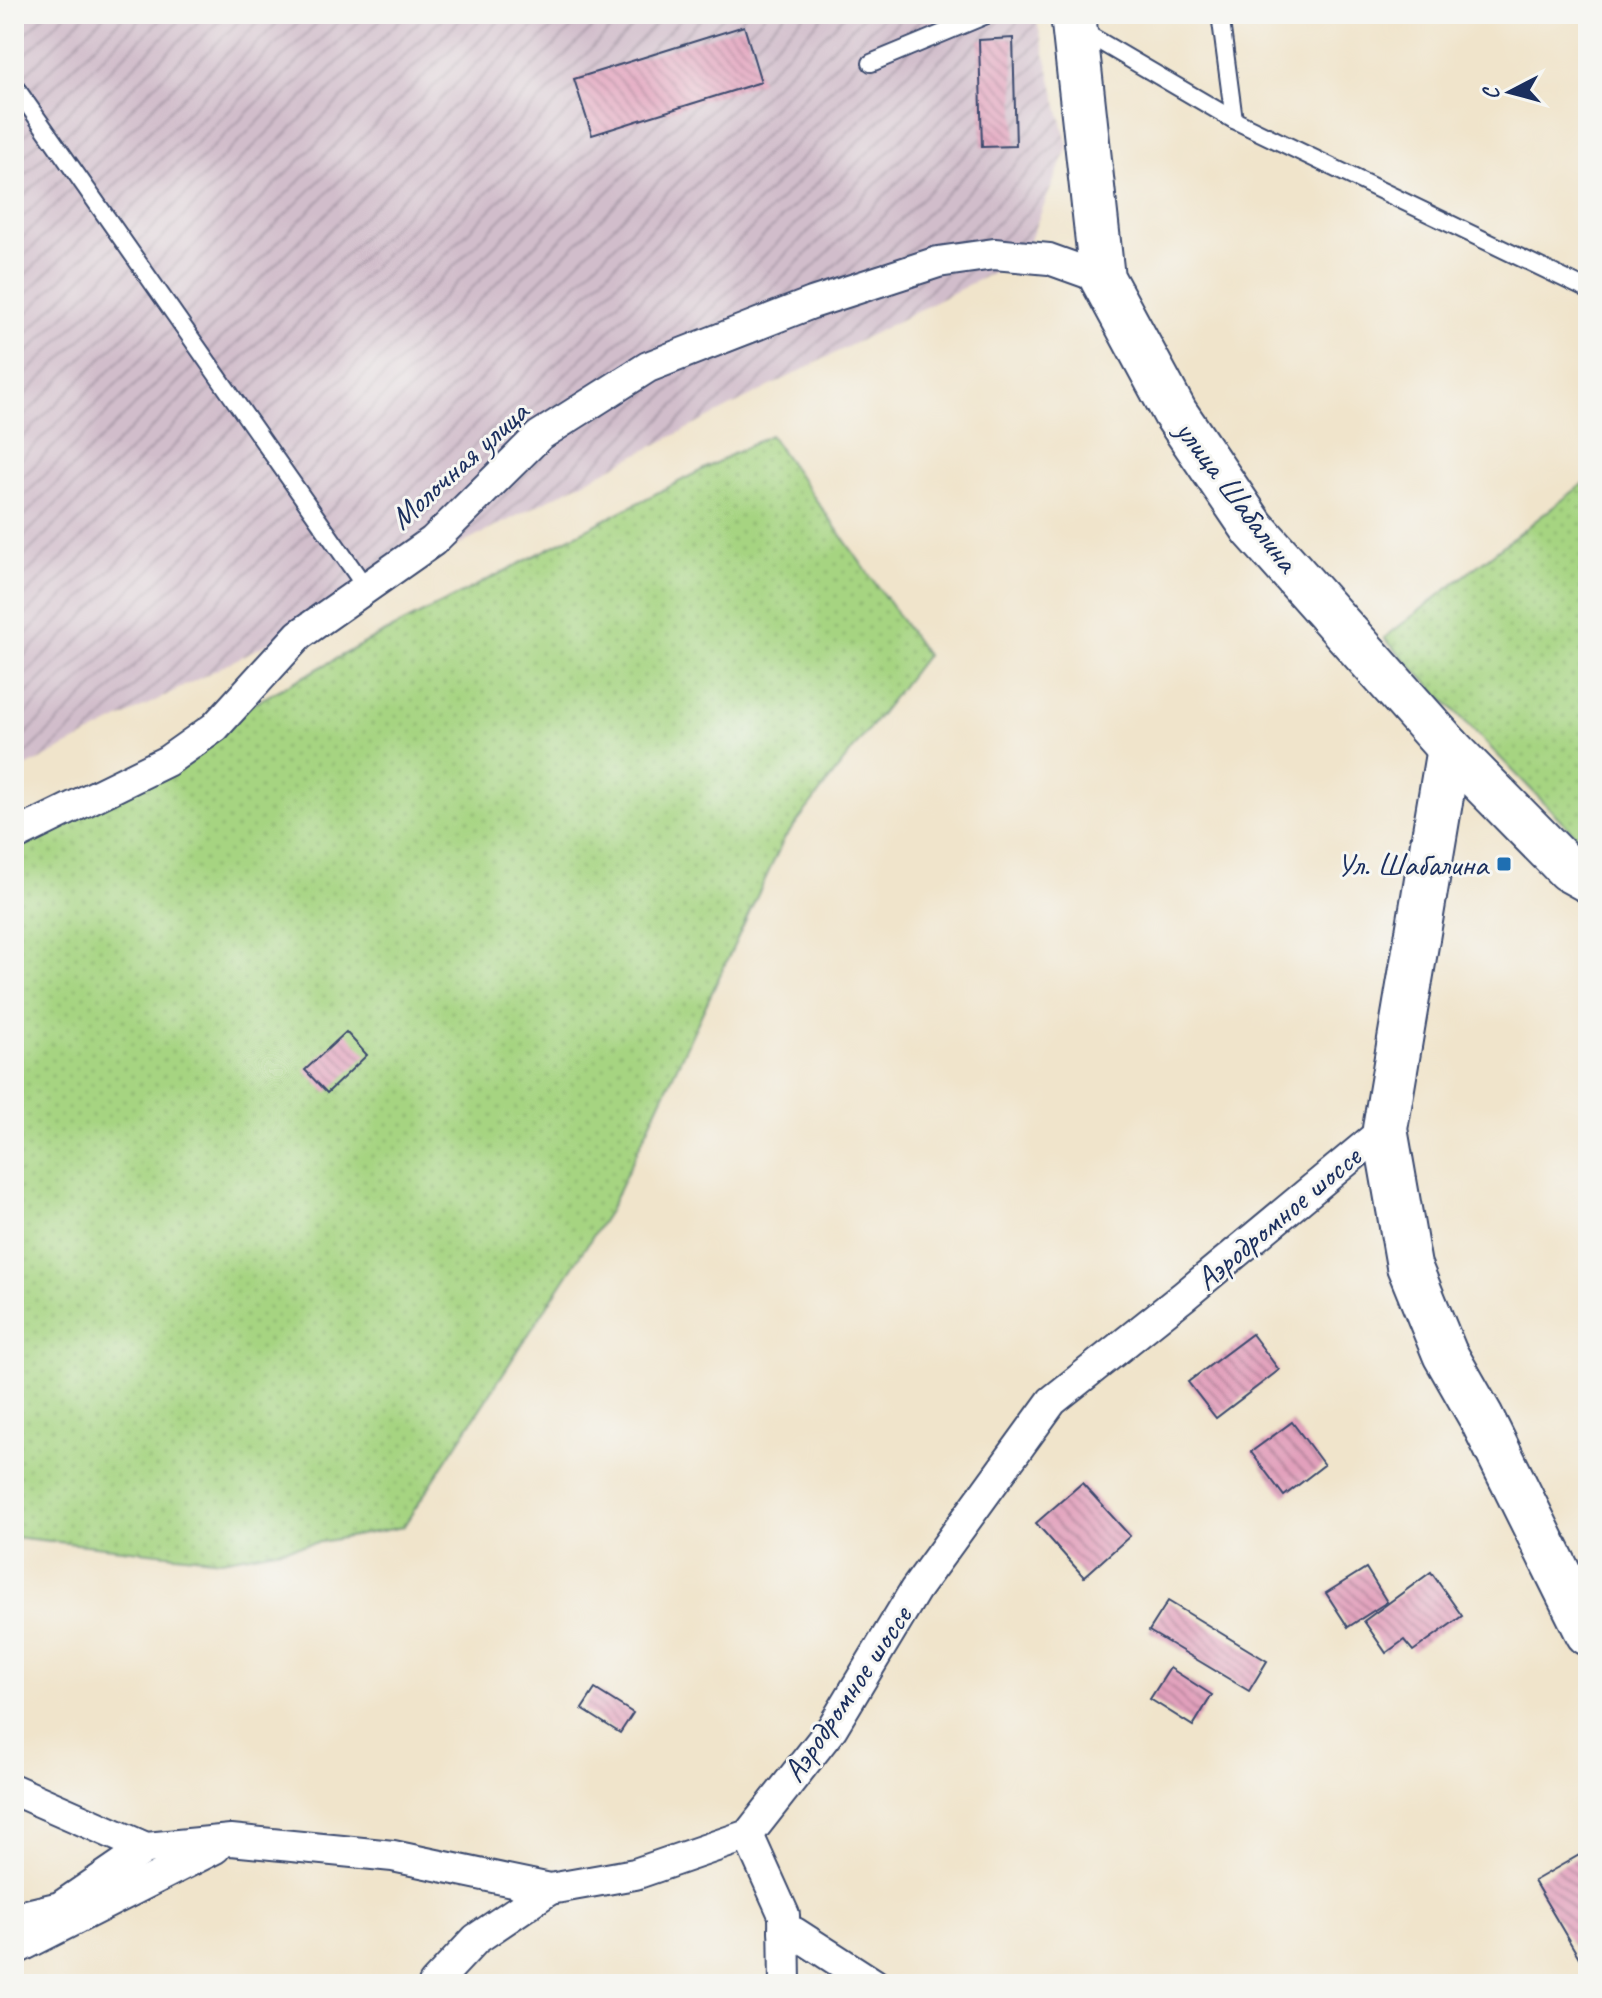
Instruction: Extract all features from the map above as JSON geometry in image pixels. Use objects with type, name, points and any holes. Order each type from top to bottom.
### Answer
[{"type":"main road","name":"улица Шабалина","points":[[1073,20],[1102,278],[1175,413],[1253,528],[1449,748],[1568,869],[1588,880]]},
{"type":"main road","name":"Аэродромное шоссе","points":[[1449,748],[1385,1129],[1409,1266],[1445,1354],[1481,1417],[1588,1633]]},
{"type":"street","name":"Молочная улица","points":[[14,836],[167,761],[215,727],[299,635],[433,541],[539,436],[648,367],[812,303],[938,262],[994,254],[1049,259],[1102,278]]},
{"type":"street","name":"Аэродромное шоссе","points":[[748,1835],[832,1728],[915,1590],[1052,1401],[1385,1129]]},
{"type":"street","points":[[14,1790],[146,1848]]},
{"type":"street","points":[[14,1918],[60,1907],[146,1848],[231,1840],[393,1856],[550,1889],[635,1874],[748,1835],[784,1915],[785,1984]]},
{"type":"street","points":[[14,1950],[231,1840]]},
{"type":"street","points":[[434,1984],[476,1939],[550,1889]]},
{"type":"street","points":[[784,1930],[795,1933],[874,1984]]},
{"type":"lane","points":[[871,63],[989,14]]},
{"type":"lane","points":[[1220,14],[1234,120]]},
{"type":"lane","points":[[1073,20],[1234,120],[1588,290]]},
{"type":"lane","points":[[14,85],[366,588]]},
{"type":"shaded area","points":[[14,14],[1035,14],[1068,146],[1023,257],[14,773]]},
{"type":"green space","points":[[770,435],[926,655],[784,839],[609,1211],[403,1527],[221,1560],[14,1537],[14,817],[50,815],[374,638]]},
{"type":"green space","points":[[1588,480],[1588,848],[1384,638]]},
{"type":"building","points":[[744,26],[761,82],[592,135],[574,79]]},
{"type":"building","points":[[1013,38],[1016,146],[982,147],[979,40]]},
{"type":"building","points":[[346,1032],[367,1055],[327,1093],[305,1070]]},
{"type":"building","points":[[1252,1334],[1279,1370],[1216,1418],[1188,1382]]},
{"type":"building","points":[[1292,1422],[1324,1465],[1284,1496],[1251,1452]]},
{"type":"building","points":[[1082,1483],[1130,1536],[1084,1577],[1036,1523]]},
{"type":"building","points":[[1366,1568],[1387,1602],[1348,1627],[1326,1593]]},
{"type":"building","points":[[1431,1572],[1462,1616],[1413,1651],[1404,1640],[1386,1653],[1364,1621]]},
{"type":"building","points":[[1168,1601],[1267,1661],[1249,1691],[1149,1631]]},
{"type":"building","points":[[1170,1668],[1212,1695],[1193,1726],[1150,1699]]},
{"type":"building","points":[[595,1689],[633,1713],[620,1733],[582,1709]]},
{"type":"building","points":[[1588,1850],[1588,1957],[1581,1961],[1534,1881]]},
{"type":"place","name":"Ул. Шабалина","points":[[1504,864]]}]
